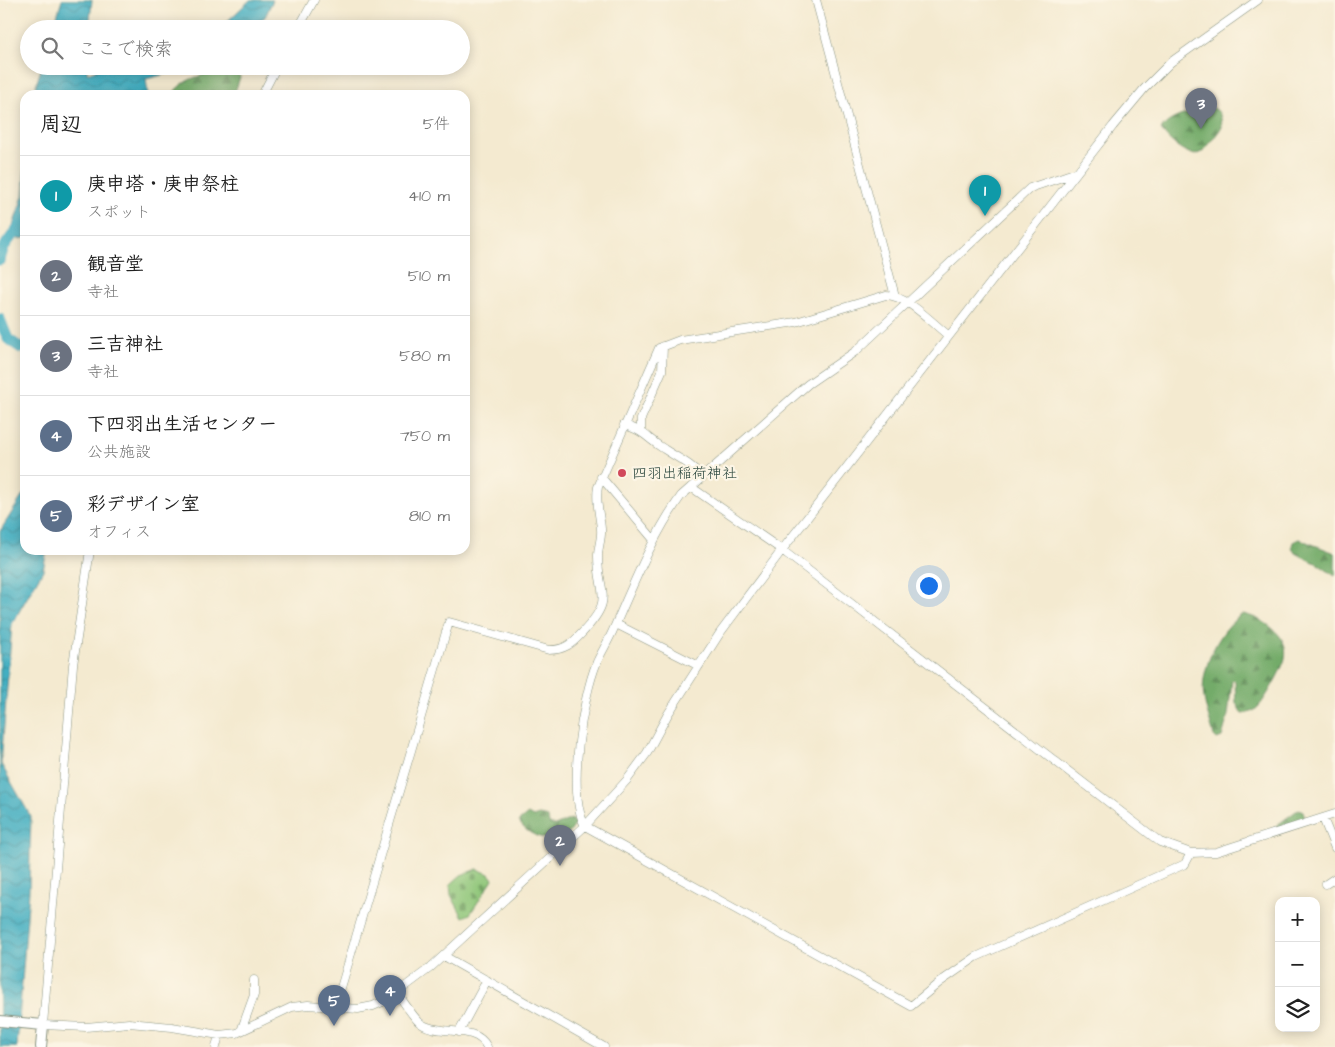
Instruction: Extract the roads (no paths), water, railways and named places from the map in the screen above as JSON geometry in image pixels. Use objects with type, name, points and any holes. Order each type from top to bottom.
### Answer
[{"type":"main road","points":[[0,1021],[43,1025],[41,1047]]},
{"type":"street","points":[[303,20],[314,0]]},
{"type":"street","points":[[816,0],[895,296]]},
{"type":"street","points":[[89,555],[73,665],[43,1025],[86,1027],[129,1023],[172,1027],[220,1035],[241,1031],[292,1007],[308,1005],[358,1009],[373,1006],[387,1000],[444,956],[586,826],[627,780],[647,753],[720,633],[782,550],[1144,89],[1171,62],[1258,0]]},
{"type":"street","points":[[265,90],[273,75]]},
{"type":"street","points":[[1078,171],[1030,188],[856,351],[808,384],[681,496],[654,540],[596,663],[584,707],[578,767],[580,816],[586,826],[911,1006],[924,994],[976,958],[1186,864],[1190,853]]},
{"type":"street","points":[[335,1008],[449,622],[550,650],[560,650],[574,642],[587,628],[604,599],[598,556],[601,530],[597,491],[601,477],[659,348],[680,340],[796,322],[871,299],[895,296],[949,336]]},
{"type":"street","points":[[641,430],[641,419],[662,371],[664,346]]},
{"type":"street","points":[[624,425],[641,430],[664,449],[690,463],[703,477]]},
{"type":"street","points":[[601,477],[654,540]]},
{"type":"street","points":[[691,487],[782,550],[1160,842],[1190,853],[1211,853],[1232,848],[1335,814]]},
{"type":"street","points":[[616,624],[699,666]]},
{"type":"street","points":[[1323,818],[1335,848]]},
{"type":"street","points":[[1326,884],[1335,878]]},
{"type":"street","points":[[444,956],[604,1047]]},
{"type":"street","points":[[241,1031],[254,995],[254,980]]},
{"type":"street","points":[[458,1032],[487,980]]},
{"type":"street","points":[[397,993],[419,1022],[427,1026],[480,1038],[487,1047]]},
{"type":"street","points":[[216,1047],[220,1035]]},
{"type":"water","points":[[62,0],[92,0],[90,20],[56,20]]},
{"type":"water","points":[[250,0],[273,0],[262,20],[229,20]]},
{"type":"water","points":[[39,75],[162,75],[146,79],[147,90],[35,90]]},
{"type":"water","points":[[20,205],[20,239],[18,239],[12,229]]},
{"type":"water","points":[[20,500],[20,555],[46,555],[43,570],[12,624],[1,764],[31,817],[29,891],[17,1047],[0,1047],[0,531]]},
{"type":"waterway","points":[[0,260],[4,247],[20,225]]},
{"type":"waterway","points":[[0,319],[8,339],[20,347]]},
{"type":"place","name":"三吉神社","points":[[1201,129]]},
{"type":"place","name":"庚申塔・庚申祭柱","points":[[985,216]]},
{"type":"place","name":"四羽出稲荷神社","points":[[622,473]]},
{"type":"place","name":"観音堂","points":[[560,866]]},
{"type":"place","name":"下四羽出生活センター","points":[[390,1016]]},
{"type":"place","name":"彩デザイン室","points":[[334,1026]]}]
